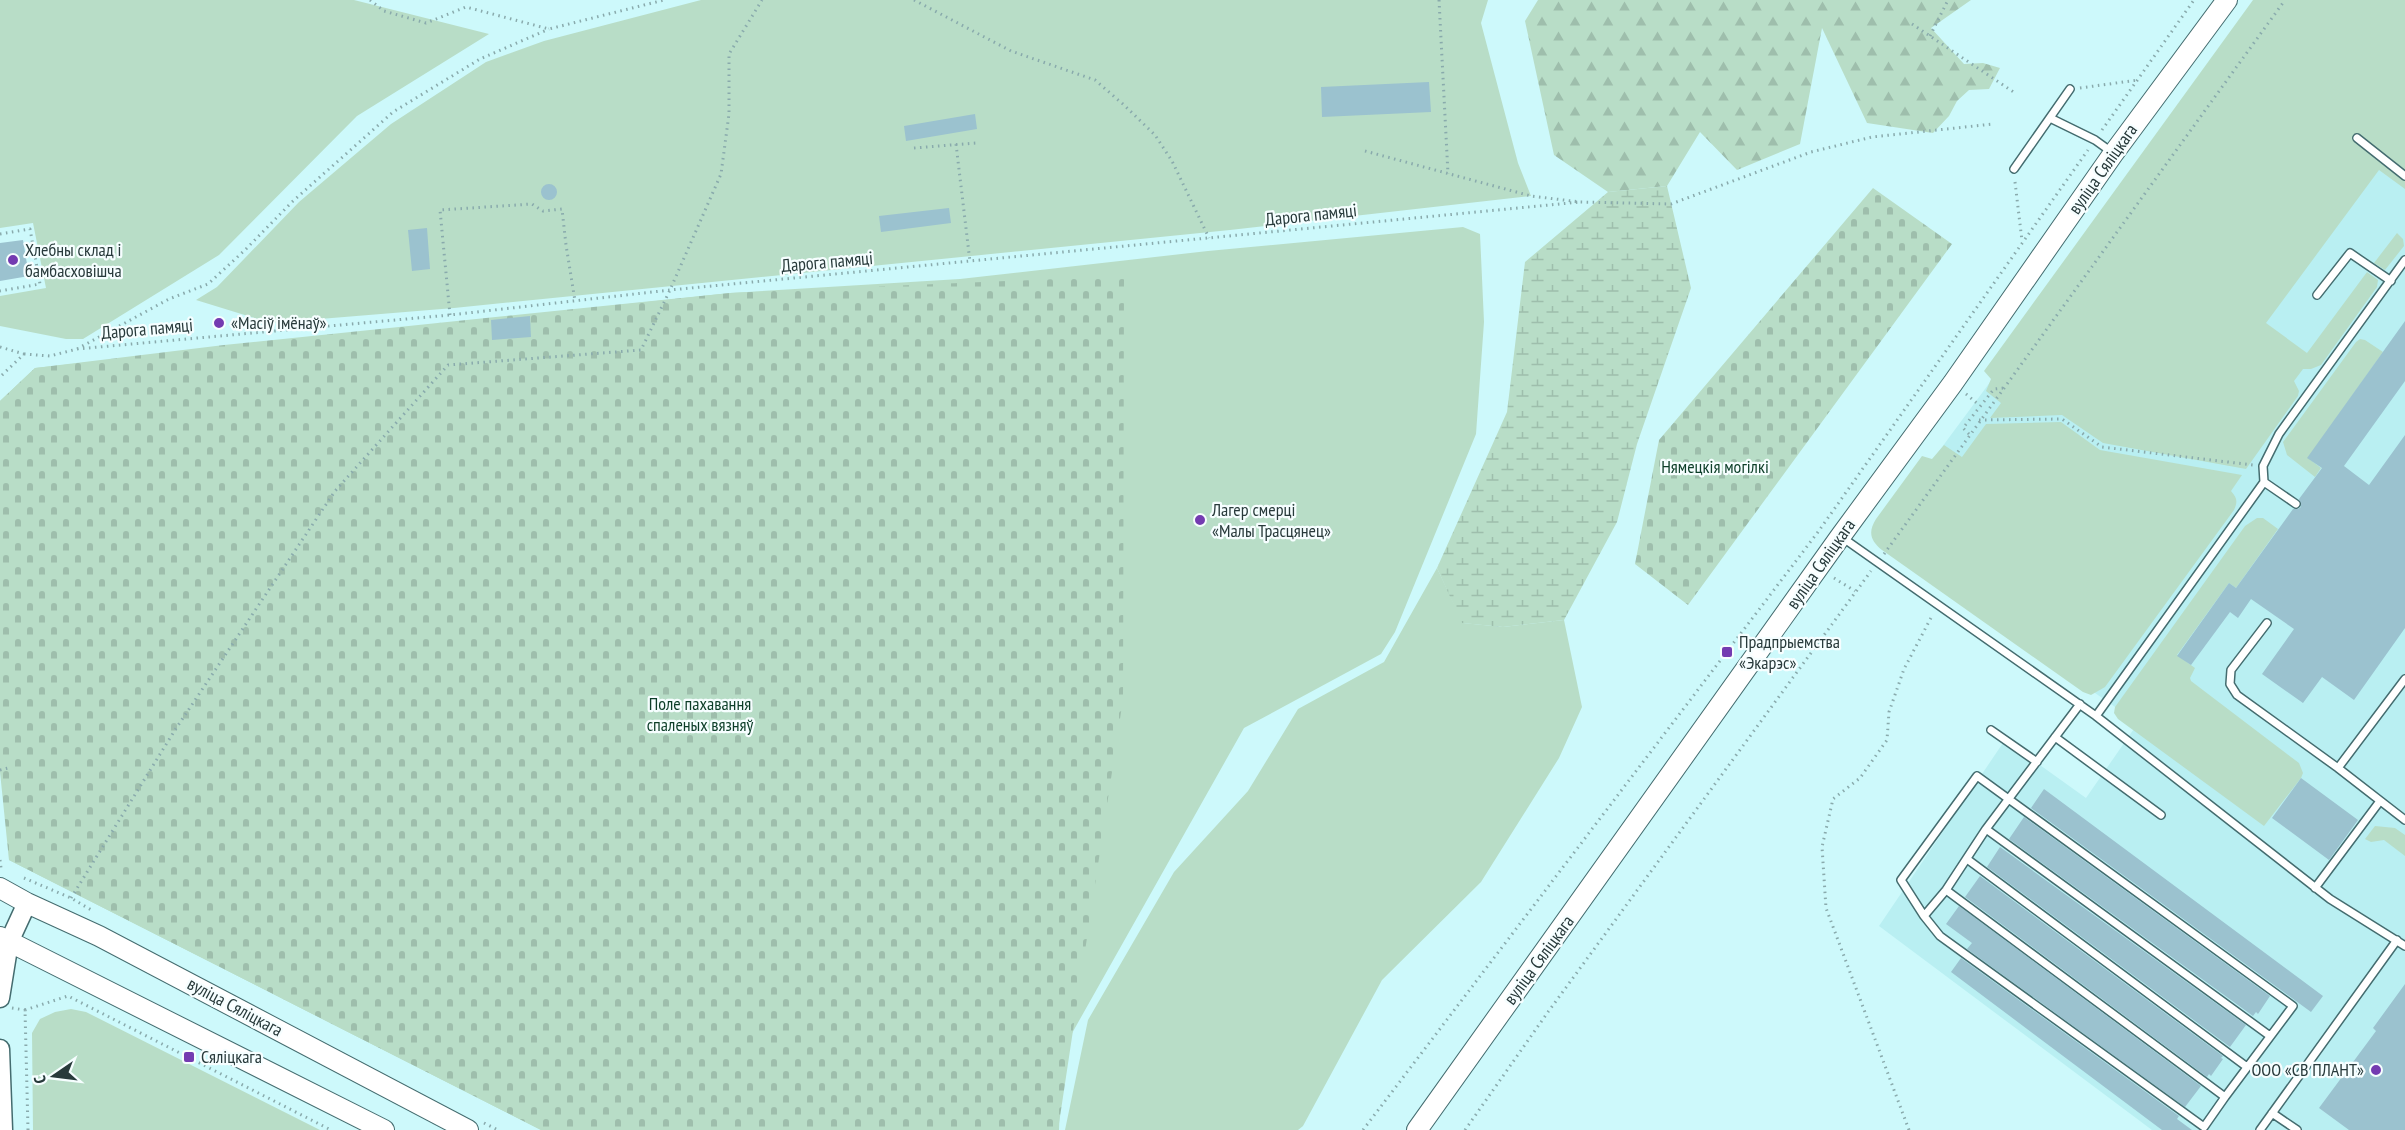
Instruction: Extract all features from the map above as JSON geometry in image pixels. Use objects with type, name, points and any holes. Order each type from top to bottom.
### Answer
[{"type":"main road","name":"вуліца Сяліцкага","points":[[1417,1130],[1840,537],[1953,383],[2113,154],[2227,0]]},
{"type":"main road","name":"вуліца Сяліцкага","points":[[0,888],[99,936],[468,1130]]},
{"type":"main road","points":[[5,939],[384,1130]]},
{"type":"street","points":[[0,998],[5,939],[27,903]]},
{"type":"street","points":[[0,1048],[3,1130]]},
{"type":"lane","points":[[2014,169],[2070,89]]},
{"type":"lane","points":[[2050,118],[2095,140],[2113,154]]},
{"type":"lane","points":[[2357,138],[2405,176]]},
{"type":"lane","points":[[2317,295],[2349,253],[2391,281]]},
{"type":"lane","points":[[2096,716],[2264,482],[2263,466],[2279,434],[2405,260]]},
{"type":"lane","points":[[2264,482],[2296,504]]},
{"type":"lane","points":[[1840,537],[2080,704],[2315,888],[2405,946]]},
{"type":"lane","points":[[2266,623],[2231,670],[2230,684],[2236,695],[2338,768],[2405,820]]},
{"type":"lane","points":[[2338,768],[2405,679]]},
{"type":"lane","points":[[1924,916],[1946,890],[1986,829],[2080,704]]},
{"type":"lane","points":[[1991,730],[2037,762]]},
{"type":"lane","points":[[2055,737],[2161,815]]},
{"type":"lane","points":[[1977,776],[2009,800],[2293,1006],[2204,1127],[1940,936],[1901,880],[1977,776]]},
{"type":"lane","points":[[2315,888],[2380,801]]},
{"type":"lane","points":[[1986,829],[2270,1036]]},
{"type":"lane","points":[[1967,859],[2247,1067]]},
{"type":"lane","points":[[1946,890],[2225,1097]]},
{"type":"lane","points":[[2259,1130],[2397,940]]},
{"type":"lane","points":[[2272,1113],[2297,1130]]},
{"type":"path","points":[[370,0],[384,11],[426,23],[466,7],[549,29]]},
{"type":"path","points":[[0,347],[24,354],[50,357],[77,349],[169,299],[208,284],[292,202],[393,112],[480,59],[549,29],[664,0]]},
{"type":"path","points":[[71,898],[175,730],[335,491],[448,366],[641,350],[721,174],[729,114],[729,54],[762,0]]},
{"type":"path","points":[[914,0],[1011,51],[1095,80],[1125,105],[1155,135],[1173,161],[1209,238]]},
{"type":"path","points":[[1439,0],[1448,174]]},
{"type":"path","points":[[1930,36],[1948,0]]},
{"type":"path","points":[[1363,1130],[1818,532],[2194,0]]},
{"type":"path","points":[[1911,24],[2015,93]]},
{"type":"path","points":[[2070,89],[2138,80]]},
{"type":"path","points":[[1365,151],[1531,196],[1580,202],[1671,204],[1811,152],[1872,137],[1994,124]]},
{"type":"path","points":[[914,148],[976,142]]},
{"type":"path","points":[[956,144],[970,262]]},
{"type":"path","points":[[2014,169],[2023,242]]},
{"type":"path","name":"Дарога памяці","points":[[77,349],[450,315],[670,290],[1580,202]]},
{"type":"path","points":[[450,315],[440,210],[532,204],[543,211],[562,209],[575,301]]},
{"type":"path","points":[[0,234],[30,229],[40,284],[0,291]]},
{"type":"path","points":[[0,377],[24,354]]},
{"type":"path","points":[[1969,434],[1964,428],[1994,389],[2002,388]]},
{"type":"path","points":[[1979,420],[2062,419],[2102,447],[2263,466]]},
{"type":"path","points":[[1909,1130],[1826,908],[1822,847],[1833,799],[1860,778],[1887,740],[1889,712],[1904,669],[1938,605]]},
{"type":"path","points":[[0,770],[8,768]]},
{"type":"path","points":[[0,860],[1,868]]},
{"type":"path","points":[[68,996],[78,974]]},
{"type":"path","points":[[28,1130],[26,1010],[68,996],[331,1130]]},
{"type":"shaded area","points":[[2273,0],[2405,0],[2405,1130],[2152,1130],[1879,926],[2005,740],[2086,798],[2138,723],[1874,539]]},
{"type":"green space","points":[[0,0],[354,0],[489,34],[357,116],[219,255],[83,339],[66,339],[0,326],[0,296],[46,288],[33,223],[0,228]]},
{"type":"green space","points":[[701,0],[1488,0],[1481,23],[1518,163],[1531,196],[1230,230],[454,308],[271,323],[196,300],[217,287],[299,202],[391,124],[486,62],[544,41]]},
{"type":"green space","points":[[1538,0],[1971,0],[1931,28],[1964,64],[1983,63],[2000,68],[1989,89],[1969,90],[1957,101],[1949,116],[1933,133],[1867,123],[1822,28],[1800,144],[1737,170],[1700,132],[1667,186],[1608,192],[1554,155],[1525,21]]},
{"type":"green space","points":[[2253,0],[2405,0],[2405,189],[2379,170],[2266,323],[2307,353],[2367,272],[2378,280],[2377,287],[2321,365],[2303,369],[2294,381],[2299,391],[2298,396],[2246,469],[2103,443],[2062,415],[1990,418],[2001,403],[1986,391],[1991,379],[1984,371]]},
{"type":"green space","points":[[1667,186],[1691,288],[1637,444],[1617,522],[1564,620],[1503,627],[1462,623],[1437,568],[1507,412],[1525,262],[1608,192]]},
{"type":"green space","name":"Нямецкія могілкі","points":[[1873,188],[1952,244],[1688,605],[1635,564],[1659,440]]},
{"type":"green space","name":"Поле пахавання спаленых вязняў","points":[[1463,227],[1480,234],[1484,322],[1476,434],[1395,632],[1381,654],[1244,728],[1062,1051],[1059,1130],[541,1130],[9,860],[0,401],[35,368],[730,293],[960,279],[1208,251]]},
{"type":"green space","points":[[2397,233],[2403,239],[2404,246],[2385,270],[2374,263]]},
{"type":"green space","name":"Поле пахавання спаленых вязняў","points":[[1124,276],[1123,699],[1058,1130],[541,1130],[9,860],[0,772],[0,401],[35,368],[224,345],[730,293]]},
{"type":"green space","points":[[2360,339],[2383,352],[2308,458],[2321,468],[2315,477],[2287,455],[2283,442]]},
{"type":"green space","points":[[2061,422],[2100,450],[2242,475],[2231,491],[2236,500],[2234,510],[2105,687],[2091,695],[2083,692],[1882,550],[1875,543],[1871,532],[1876,519],[1922,456],[1932,459],[1944,445],[1962,457],[1986,424]]},
{"type":"green space","points":[[2257,518],[2263,518],[2278,529],[2236,588],[2229,583],[2177,655],[2195,668],[2190,678],[2191,681],[2299,763],[2303,773],[2301,778],[2264,826],[2118,719],[2114,713],[2115,707],[2245,526]]},
{"type":"green space","points":[[1437,568],[1463,623],[1503,627],[1564,620],[1582,707],[1559,758],[1481,882],[1382,980],[1303,1126],[1298,1130],[1065,1130],[1088,1020],[1174,872],[1248,791],[1298,709],[1384,662]]},
{"type":"green space","points":[[2375,826],[2395,828],[2405,835],[2405,856],[2384,840],[2371,842],[2365,839]]},
{"type":"green space","points":[[71,1009],[86,1012],[320,1130],[33,1130],[32,1033],[40,1019],[55,1012]]},
{"type":"building","points":[[1429,82],[1431,112],[1322,117],[1321,87]]},
{"type":"building","points":[[975,114],[977,129],[906,141],[904,126]]},
{"type":"building","points":[[549,184],[557,192],[549,200],[541,192]]},
{"type":"building","points":[[949,208],[951,223],[881,232],[879,216]]},
{"type":"building","points":[[427,228],[430,269],[412,271],[408,230]]},
{"type":"building","name":"Хлебны склад і бамбасховішча","points":[[23,240],[29,276],[0,281],[0,243]]},
{"type":"building","points":[[530,316],[531,337],[492,340],[491,320]]},
{"type":"building","points":[[2405,321],[2405,381],[2344,466],[2369,485],[2405,435],[2405,628],[2354,700],[2322,677],[2303,703],[2262,674],[2294,629],[2251,599],[2238,618],[2230,612],[2191,665],[2177,656],[2229,583],[2236,588],[2293,509],[2301,507],[2299,499],[2322,468],[2307,458]]},
{"type":"building","points":[[2301,778],[2358,820],[2329,860],[2272,818]]},
{"type":"building","points":[[2044,789],[2323,996],[2311,1012],[2031,808]]},
{"type":"building","points":[[2024,817],[2270,996],[2258,1014],[2256,1012],[2253,1016],[2009,839]]},
{"type":"building","points":[[2000,847],[2246,1025],[2230,1047],[1987,867]]},
{"type":"building","points":[[1980,876],[2223,1056],[2211,1076],[2209,1074],[2207,1077],[1965,897]]},
{"type":"building","points":[[1959,906],[2201,1086],[2185,1107],[1967,949],[1972,943],[1946,924]]},
{"type":"building","points":[[1961,958],[2179,1116],[2177,1119],[2192,1130],[2162,1130],[1951,972]]},
{"type":"building","name":"ООО «СВ ПЛАНТ»","points":[[2405,984],[2405,1130],[2349,1130],[2319,1108],[2376,1031],[2373,1028]]},
{"type":"place","name":"Хлебны склад і бамбасховішча","points":[[13,260]]},
{"type":"place","name":"«Масіў імёнаў»","points":[[219,323]]},
{"type":"place","name":"Лагер смерці «Малы Трасцянец»","points":[[1200,520]]},
{"type":"place","name":"Прадпрыемства «Экарэс»","points":[[1727,652]]},
{"type":"place","name":"Сяліцкага","points":[[189,1057]]},
{"type":"place","name":"ООО «СВ ПЛАНТ»","points":[[2376,1070]]}]
